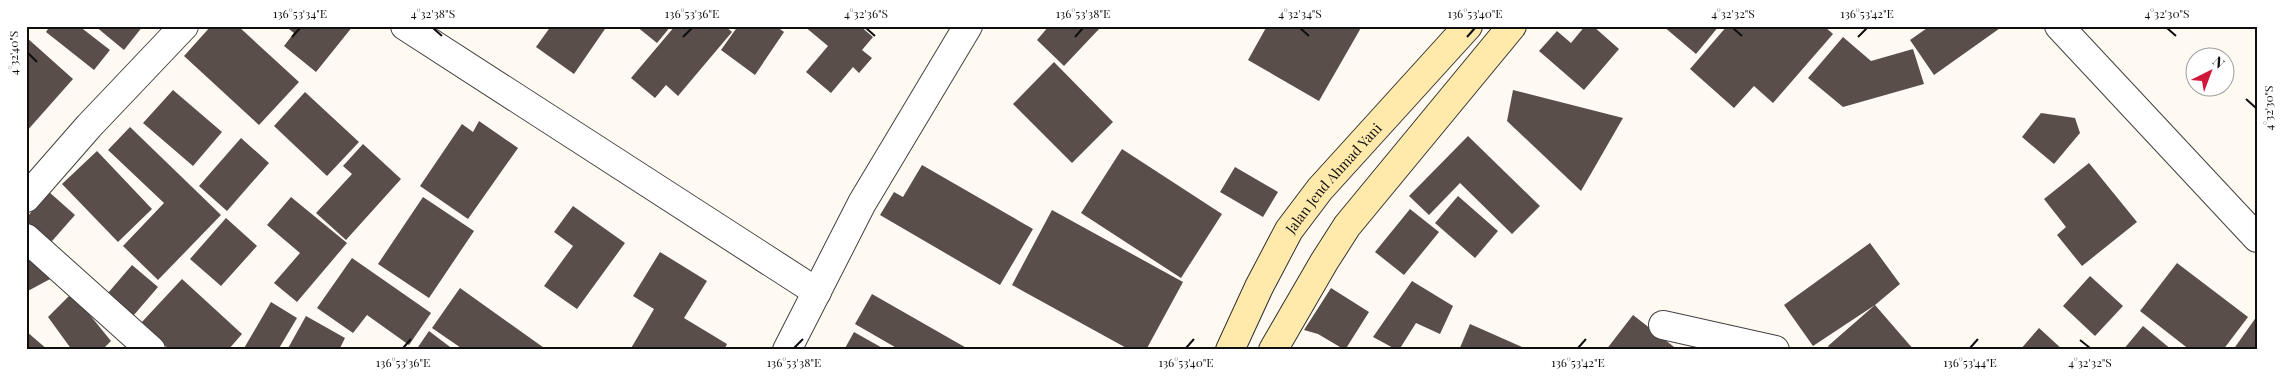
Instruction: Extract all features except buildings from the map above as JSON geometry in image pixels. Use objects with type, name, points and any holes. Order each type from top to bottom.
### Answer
[{"type":"main road","name":"Jalan Jend Ahmad Yani","points":[[1230,350],[1258,286],[1289,230],[1320,189],[1468,26]]},
{"type":"main road","points":[[1273,350],[1315,276],[1347,226],[1512,26]]},
{"type":"street","points":[[26,198],[89,126],[184,26]]},
{"type":"street","points":[[405,26],[817,292]]},
{"type":"street","points":[[2061,28],[2257,238]]},
{"type":"street","points":[[787,350],[862,203],[958,30]]},
{"type":"street","points":[[26,238],[151,350]]},
{"type":"street","points":[[1663,325],[1775,350]]}]
